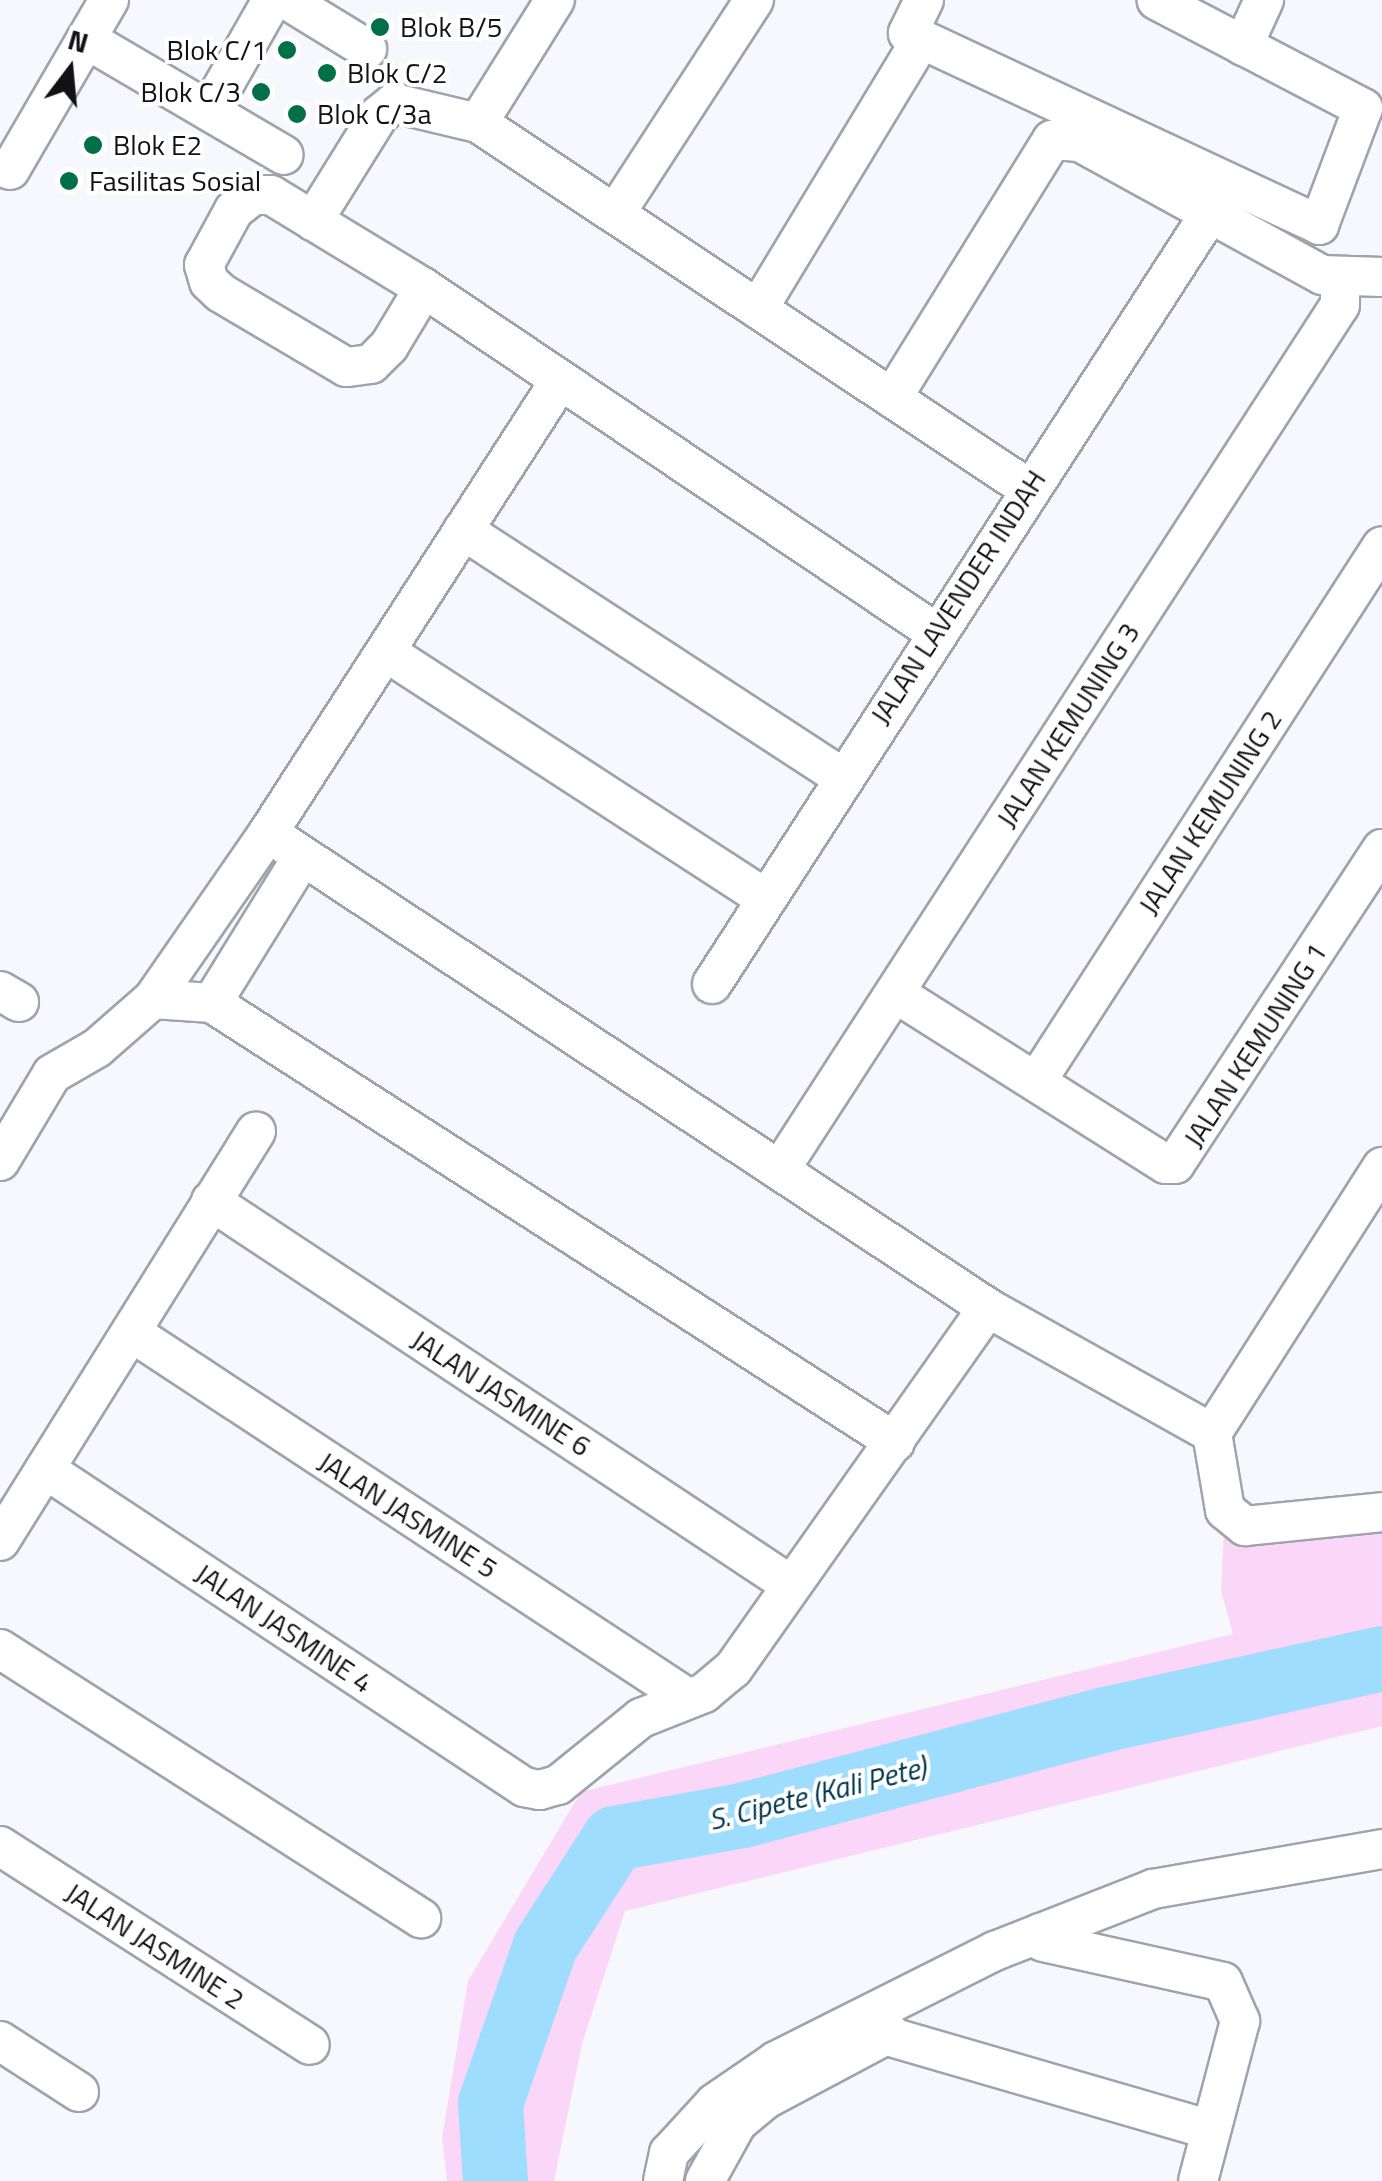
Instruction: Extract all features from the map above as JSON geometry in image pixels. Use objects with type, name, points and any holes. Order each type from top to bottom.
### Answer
[{"type":"street","points":[[10,170],[109,0]]},
{"type":"street","points":[[209,111],[272,0]]},
{"type":"street","points":[[287,0],[367,50]]},
{"type":"street","points":[[478,123],[555,0]]},
{"type":"street","points":[[615,214],[754,0]]},
{"type":"street","points":[[924,0],[908,33],[1318,225],[1363,108],[1156,0]]},
{"type":"street","points":[[1243,46],[1264,0]]},
{"type":"street","points":[[86,40],[284,155]]},
{"type":"street","points":[[758,309],[912,55]]},
{"type":"street","points":[[313,221],[394,103],[478,123],[1029,489]]},
{"type":"street","points":[[892,398],[1052,140],[1080,142],[1340,278],[1382,277]]},
{"type":"street","points":[[424,288],[390,346],[371,364],[346,367],[209,282],[208,251],[234,210],[253,195],[271,195],[424,288],[935,632]]},
{"type":"street","name":"JALAN LAVENDER INDAH","points":[[712,984],[935,632],[1210,213]]},
{"type":"street","name":"JALAN KEMUNING 3","points":[[781,1168],[1340,304],[1340,278]]},
{"type":"street","points":[[0,1161],[52,1074],[97,1048],[153,999],[268,833],[559,382]]},
{"type":"street","points":[[462,530],[842,776]]},
{"type":"street","name":"JALAN KEMUNING 2","points":[[1038,1078],[1382,546]]},
{"type":"street","points":[[386,652],[765,898]]},
{"type":"street","points":[[268,833],[988,1308],[1212,1433]]},
{"type":"street","name":"JALAN KEMUNING 1","points":[[895,993],[1038,1078],[1166,1164],[1181,1160],[1382,849]]},
{"type":"street","points":[[212,1003],[302,857]]},
{"type":"street","points":[[153,999],[212,1003],[895,1442]]},
{"type":"street","points":[[4,1524],[44,1469],[256,1132]]},
{"type":"street","points":[[1382,1167],[1212,1433],[1225,1510],[1245,1526],[1382,1512]]},
{"type":"street","name":"JALAN JASMINE 6","points":[[211,1201],[791,1585]]},
{"type":"street","points":[[686,1698],[704,1693],[733,1668],[988,1308]]},
{"type":"street","name":"JALAN JASMINE 5","points":[[131,1332],[686,1698]]},
{"type":"street","name":"JALAN JASMINE 4","points":[[44,1469],[524,1788],[558,1785],[641,1718],[686,1698]]},
{"type":"street","points":[[0,1649],[420,1918]]},
{"type":"street","name":"JALAN JASMINE 2","points":[[0,1846],[310,2046]]},
{"type":"street","points":[[1210,2130],[868,2030],[776,2061],[715,2102],[666,2167],[717,2178],[738,2122],[766,2099],[868,2030],[1041,1938],[1153,1889],[1382,1848]]},
{"type":"street","points":[[1041,1938],[1223,1982],[1240,2021],[1198,2181]]},
{"type":"street","points":[[0,2041],[79,2092]]},
{"type":"shaded area","points":[[1225,1510],[1382,1512],[1382,1726],[625,1911],[582,2044],[554,2181],[447,2181],[442,2138],[468,1981],[581,1792],[1233,1634],[1221,1591]],"holes":[[[980,1753],[742,1815],[642,1832]]]},
{"type":"waterway","name":"S. Cipete (Kali Pete)","points":[[495,2181],[490,2103],[545,1945],[614,1838],[742,1815],[1105,1719],[1382,1658]]},
{"type":"place","name":"Blok B/5","points":[[380,27]]},
{"type":"place","name":"Blok C/1","points":[[287,50]]},
{"type":"place","name":"Blok C/2","points":[[327,73]]},
{"type":"place","name":"Blok C/3","points":[[261,92]]},
{"type":"place","name":"Blok C/3a","points":[[297,114]]},
{"type":"place","name":"Blok E2","points":[[93,145]]},
{"type":"place","name":"Fasilitas Sosial","points":[[69,181]]}]
